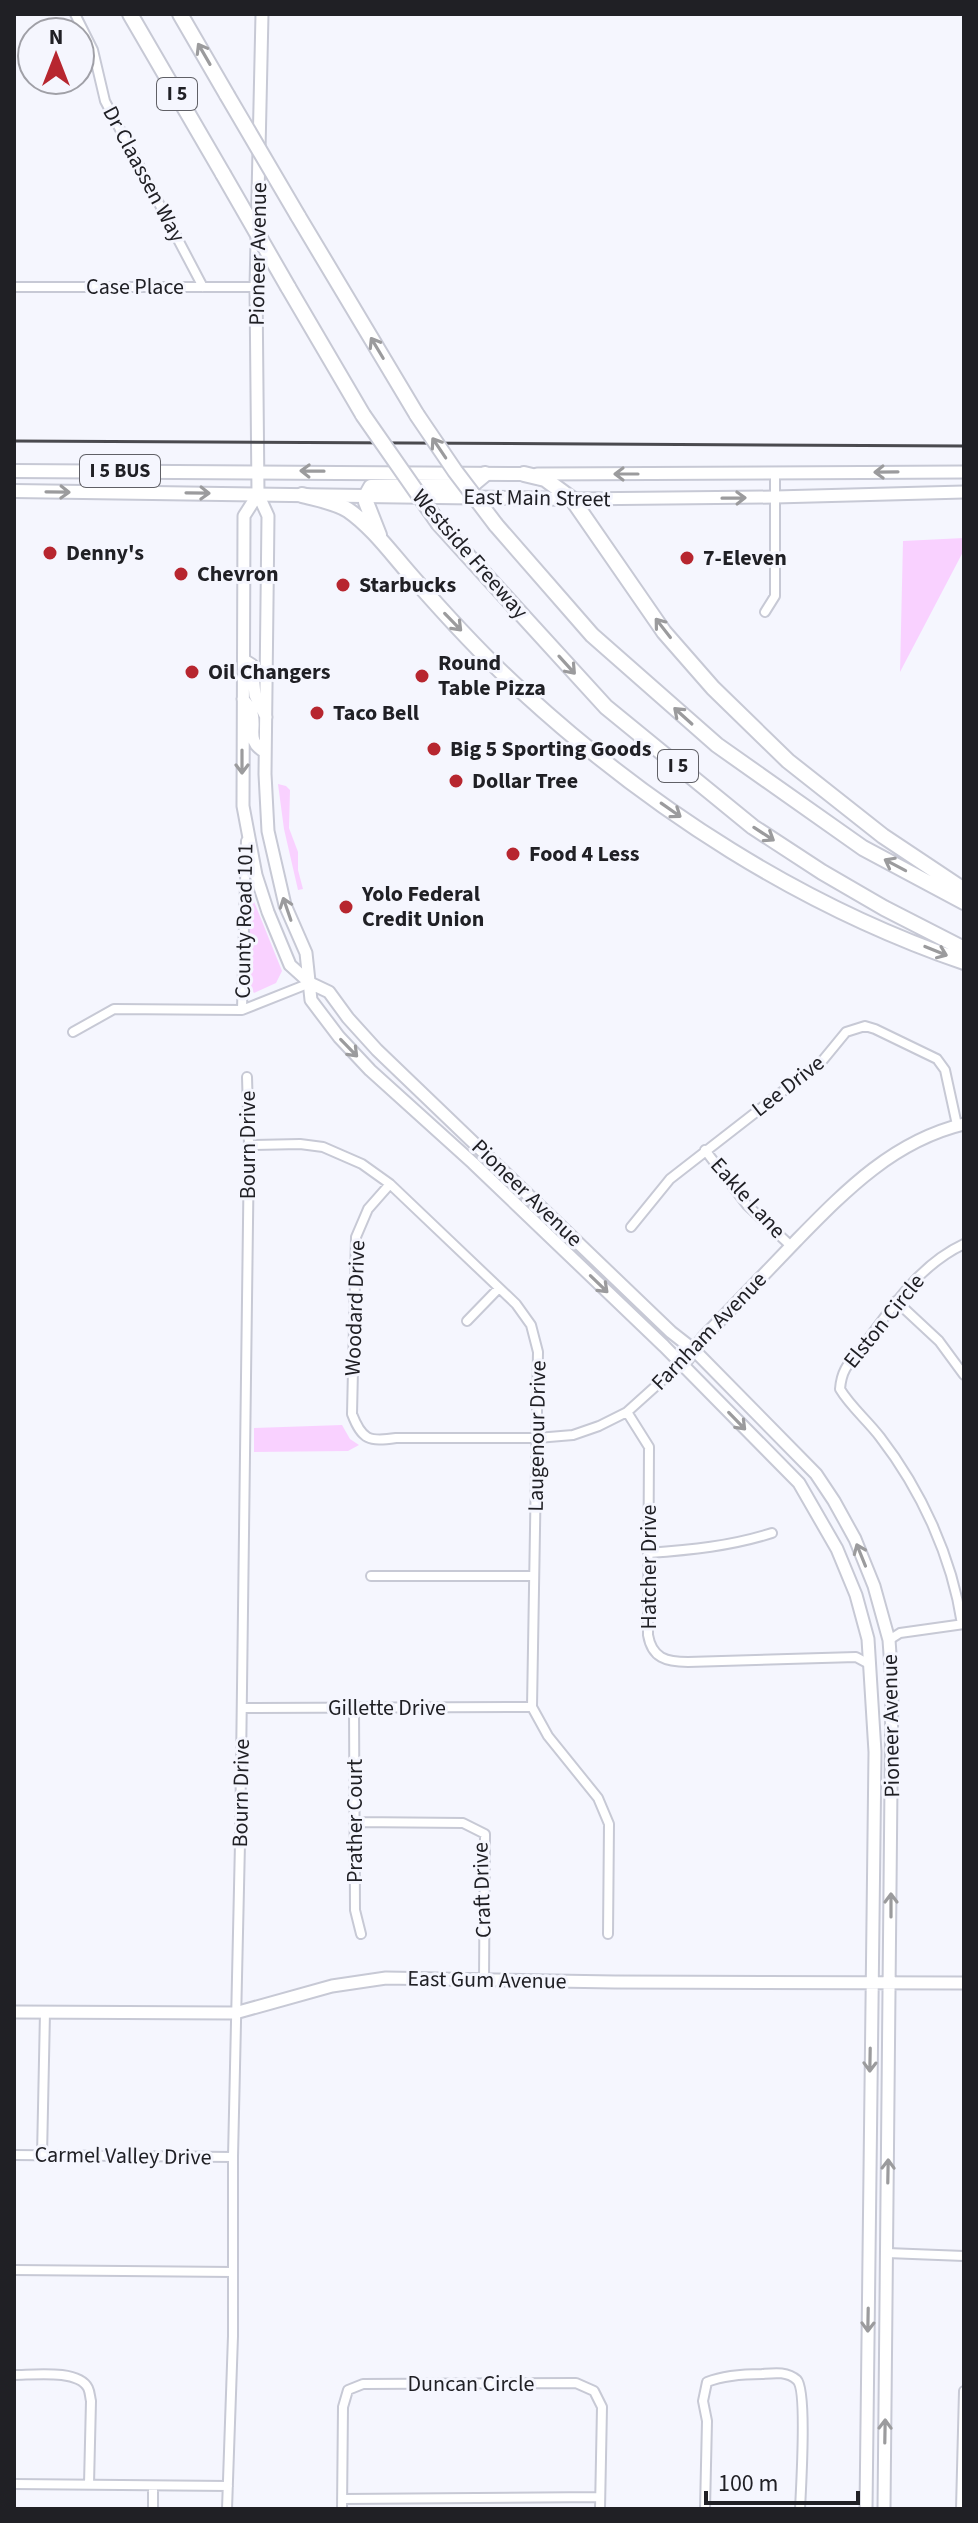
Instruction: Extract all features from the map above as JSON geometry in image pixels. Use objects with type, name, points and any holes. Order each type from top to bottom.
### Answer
[{"type":"highway","name":"Westside Freeway","points":[[130,14],[363,415],[439,524],[606,707],[753,827],[835,879],[964,949]]},
{"type":"highway","name":"Westside Freeway","points":[[180,14],[417,415],[496,525],[592,635],[717,745],[863,848],[964,902]]},
{"type":"highway","points":[[383,543],[368,507],[368,489],[375,485],[465,486],[473,484],[485,474]]},
{"type":"highway","points":[[524,474],[545,479],[572,499],[664,632],[713,688],[788,761],[883,836],[964,890]]},
{"type":"highway","points":[[302,495],[344,508],[383,543],[449,618],[524,694],[617,772],[764,871],[829,905],[964,962]]},
{"type":"main road","name":"Pioneer Avenue","points":[[262,14],[256,287],[258,494],[268,516],[267,817],[272,857],[285,905],[306,953],[311,1000],[339,1037],[683,1365],[799,1483],[837,1549],[856,1595],[868,1639],[875,1752],[866,2509]]},
{"type":"main road","name":"East Main Street","points":[[14,471],[485,474],[964,472]]},
{"type":"main road","points":[[18,491],[34,479],[60,479],[85,471]]},
{"type":"main road","name":"East Main Street","points":[[18,491],[572,499],[964,492]]},
{"type":"main road","name":"Pioneer Avenue","points":[[258,494],[244,516],[242,777],[246,832],[268,912],[290,965],[310,983],[329,992],[377,1050],[671,1332],[694,1350],[816,1474],[855,1539],[874,1586],[889,1640],[892,1682],[884,2509]]},
{"type":"main road","points":[[244,660],[252,665],[255,695],[267,718]]},
{"type":"main road","points":[[243,699],[251,711],[255,745],[265,752]]},
{"type":"main road","points":[[392,1089],[406,1093],[466,1148],[479,1145]]},
{"type":"main road","name":"Farnham Avenue","points":[[683,1365],[849,1187],[882,1161],[923,1138],[960,1125]]},
{"type":"main road","name":"East Gum Avenue","points":[[14,2012],[235,2013],[364,1980],[964,1983]]},
{"type":"street","name":"Dr Claassen Way","points":[[75,14],[93,50],[105,101],[203,287]]},
{"type":"street","name":"Case Place","points":[[14,287],[256,287]]},
{"type":"street","points":[[765,612],[775,596],[775,473]]},
{"type":"street","name":"County Road 101","points":[[242,1010],[246,832]]},
{"type":"street","points":[[73,1032],[114,1009],[242,1010],[310,983]]},
{"type":"street","name":"Lee Drive","points":[[631,1227],[670,1179],[823,1060],[846,1032],[865,1026],[937,1059],[945,1070],[960,1125]]},
{"type":"street","name":"Bourn Drive","points":[[227,2509],[242,1708],[249,1145],[247,1077]]},
{"type":"street","name":"Laugenour Drive","points":[[249,1145],[323,1147],[362,1164],[390,1184],[526,1315],[535,1333],[538,1352],[532,1707]]},
{"type":"street","name":"Eakle Lane","points":[[705,1150],[747,1205],[791,1246]]},
{"type":"street","name":"Woodard Drive","points":[[366,1438],[352,1414],[354,1253],[361,1222],[390,1184]]},
{"type":"street","name":"Elston Circle","points":[[963,1624],[935,1532],[914,1487],[882,1439],[840,1389],[841,1374],[846,1364],[859,1353],[896,1301],[936,1261],[964,1244]]},
{"type":"street","points":[[467,1321],[499,1288]]},
{"type":"street","points":[[896,1301],[939,1341],[964,1375]]},
{"type":"street","name":"Farnham Avenue","points":[[366,1438],[537,1438],[586,1431],[627,1412],[683,1365]]},
{"type":"street","name":"Hatcher Drive","points":[[627,1412],[649,1447],[648,1635],[650,1646],[659,1657],[671,1662],[856,1657],[869,1664]]},
{"type":"street","points":[[648,1553],[741,1543],[772,1533]]},
{"type":"street","points":[[371,1576],[534,1576]]},
{"type":"street","points":[[889,1640],[900,1633],[963,1624]]},
{"type":"street","points":[[532,1707],[548,1736],[598,1798],[609,1824],[608,1934]]},
{"type":"street","name":"Gillette Drive","points":[[242,1708],[532,1707]]},
{"type":"street","name":"Prather Court","points":[[354,1708],[355,1910],[361,1934]]},
{"type":"street","name":"Craft Drive","points":[[355,1822],[463,1823],[485,1834],[484,1979]]},
{"type":"street","points":[[42,2156],[45,2012]]},
{"type":"street","name":"Carmel Valley Drive","points":[[14,2155],[233,2157]]},
{"type":"street","points":[[887,2253],[964,2256]]},
{"type":"street","points":[[14,2270],[233,2272]]},
{"type":"street","points":[[705,2509],[707,2421],[703,2401],[707,2382],[721,2377],[784,2373],[802,2386],[800,2509]]},
{"type":"street","points":[[14,2375],[66,2375],[80,2380],[88,2388],[91,2401],[89,2484]]},
{"type":"street","name":"Duncan Circle","points":[[342,2504],[343,2407],[348,2390],[363,2384],[576,2383],[594,2391],[602,2407],[600,2509]]},
{"type":"street","points":[[961,2509],[964,2391]]},
{"type":"street","points":[[14,2484],[228,2486]]},
{"type":"street","points":[[153,2486],[153,2509]]},
{"type":"street","points":[[342,2504],[600,2497]]},
{"type":"shaded area","points":[[964,538],[964,550],[900,672],[903,541]]},
{"type":"shaded area","points":[[278,784],[290,790],[289,828],[298,852],[298,870],[303,889],[298,890],[284,829]]},
{"type":"shaded area","points":[[253,899],[282,971],[276,983],[254,993],[247,978],[248,901]]},
{"type":"shaded area","points":[[342,1425],[350,1439],[359,1445],[348,1451],[254,1452],[254,1428]]},
{"type":"railway","points":[[14,441],[964,446]]},
{"type":"place","name":"Denny's","points":[[50,553]]},
{"type":"place","name":"7-Eleven","points":[[687,558]]},
{"type":"place","name":"Chevron","points":[[181,574]]},
{"type":"place","name":"Starbucks","points":[[343,585]]},
{"type":"place","name":"Oil Changers","points":[[192,672]]},
{"type":"place","name":"Round Table Pizza","points":[[422,676]]},
{"type":"place","name":"Taco Bell","points":[[317,713]]},
{"type":"place","name":"Big 5 Sporting Goods","points":[[434,749]]},
{"type":"place","name":"Dollar Tree","points":[[456,781]]},
{"type":"place","name":"Food 4 Less","points":[[513,854]]},
{"type":"place","name":"Yolo Federal Credit Union","points":[[346,907]]}]
